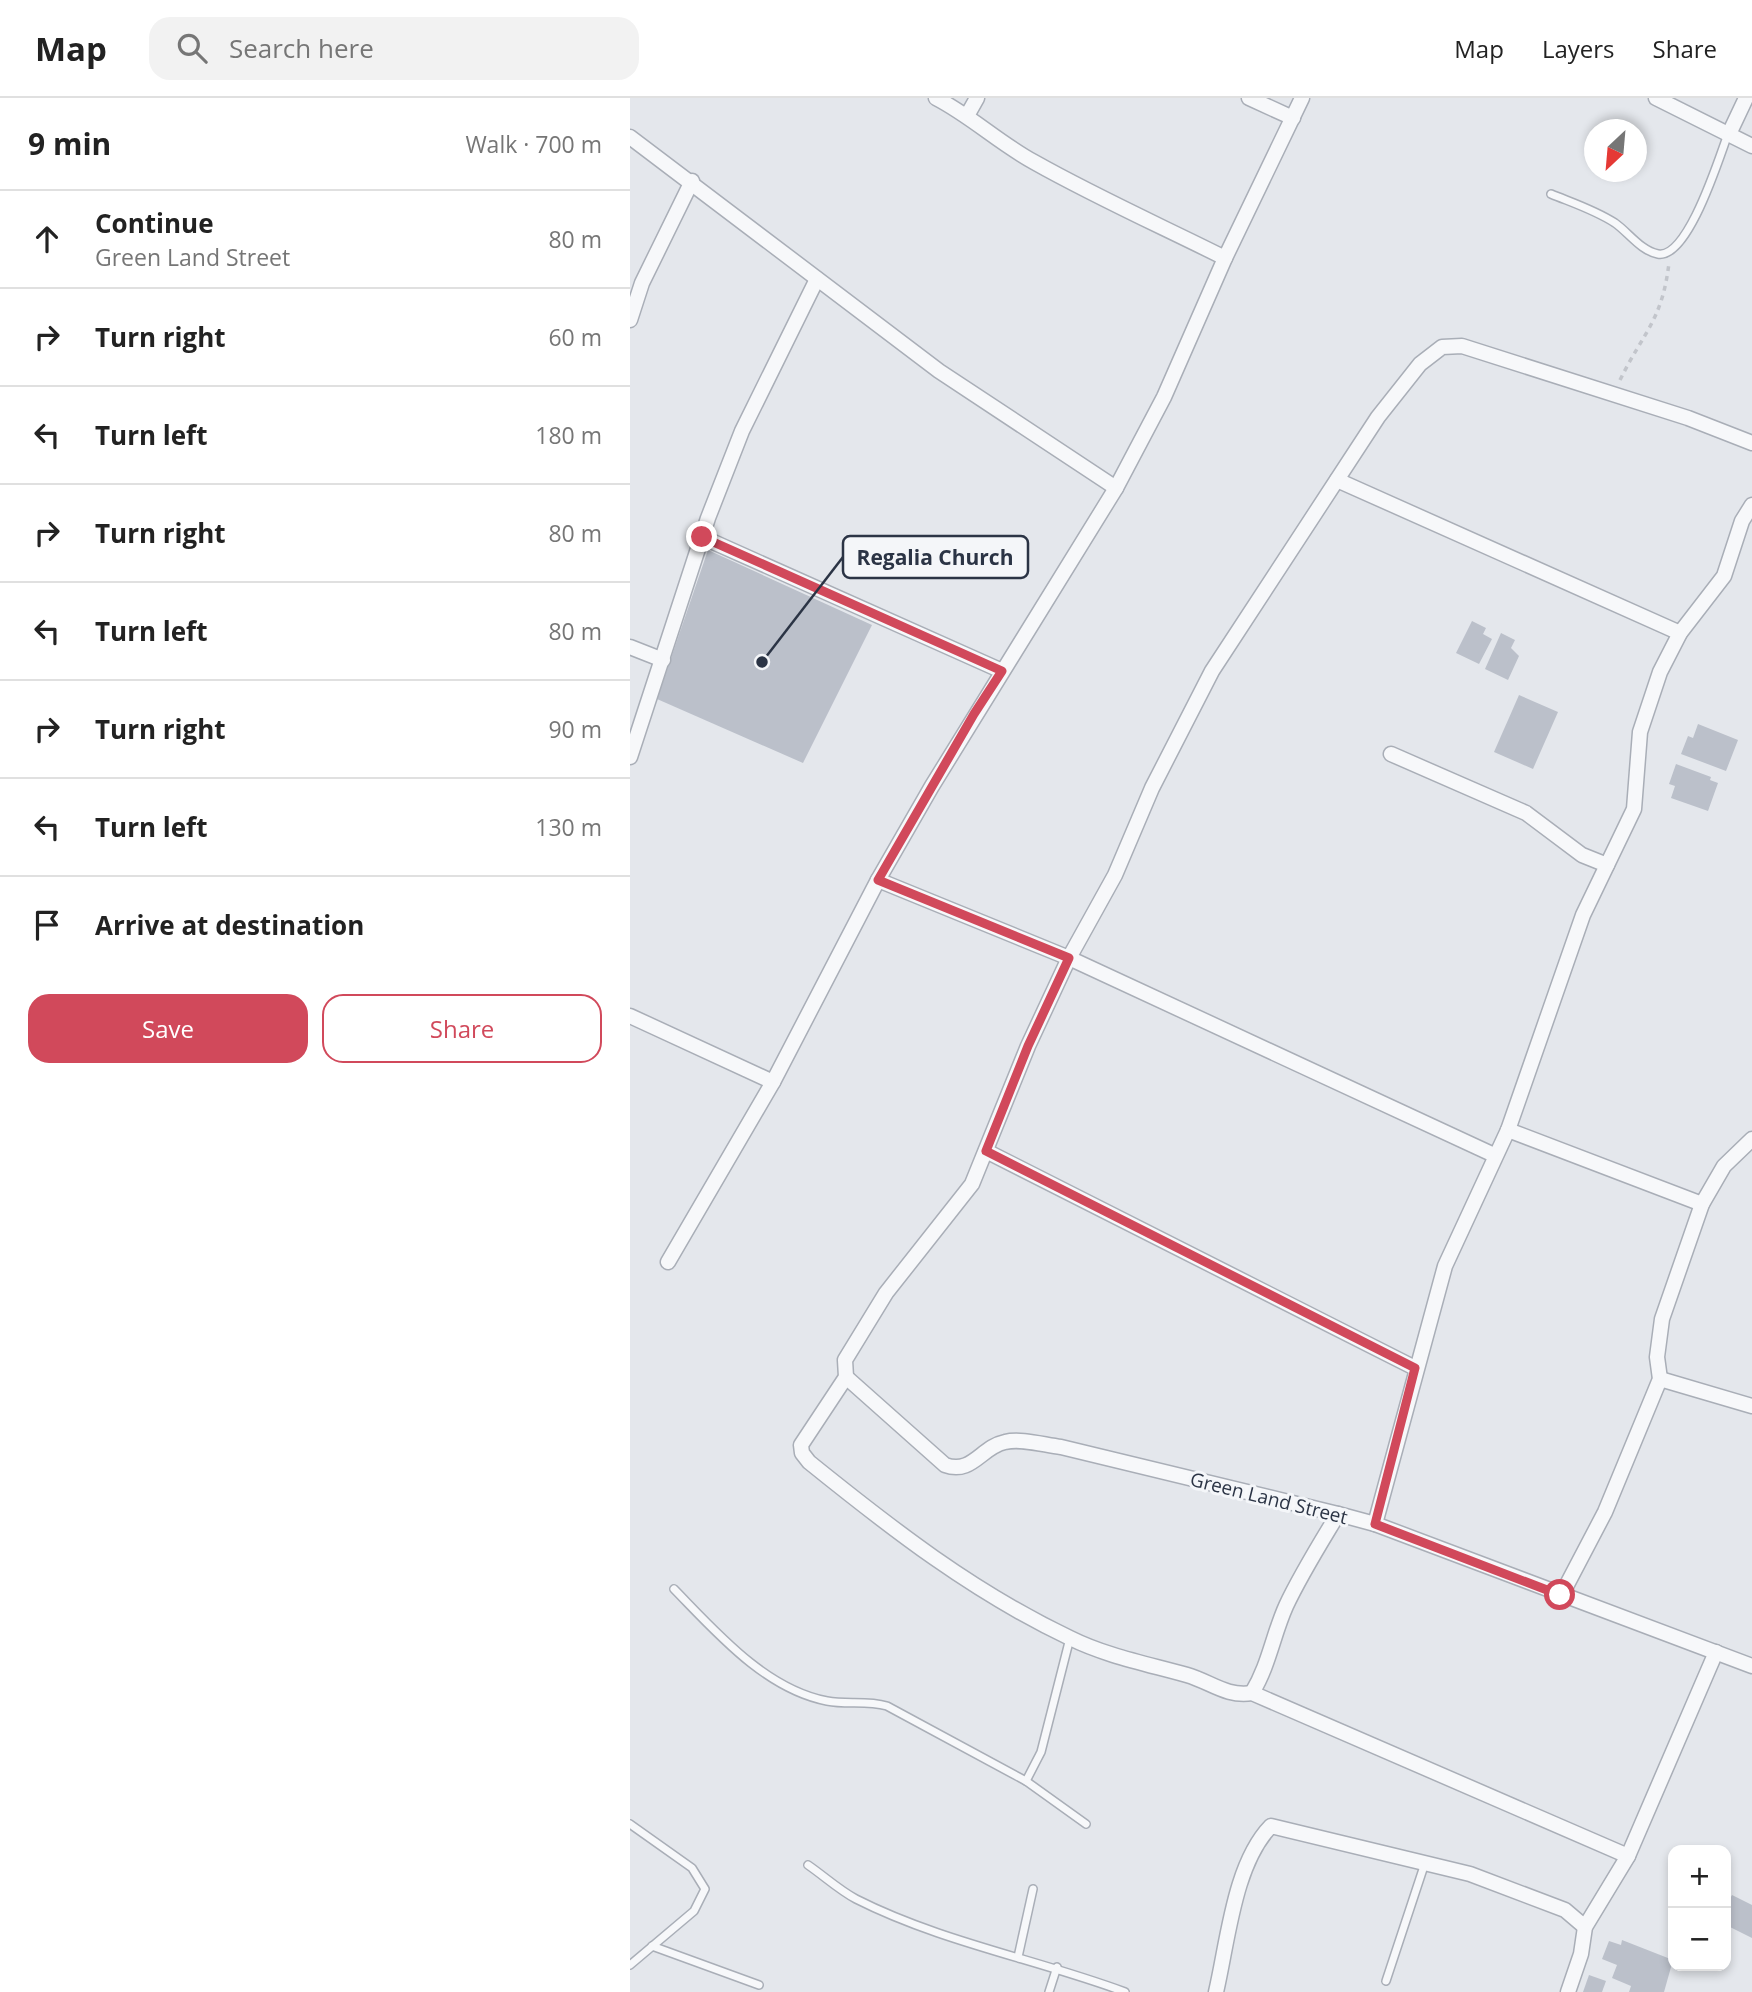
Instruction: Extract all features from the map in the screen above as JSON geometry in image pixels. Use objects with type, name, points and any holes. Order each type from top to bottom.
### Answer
[{"type":"street","points":[[936,98],[968,114],[998,139],[1033,162],[1225,258]]},
{"type":"street","points":[[968,114],[977,98]]},
{"type":"street","points":[[1249,98],[1293,118]]},
{"type":"street","points":[[668,1262],[772,1082],[878,880],[974,714],[1116,488],[1164,397],[1225,258],[1302,98]]},
{"type":"street","points":[[1656,98],[1752,146]]},
{"type":"street","points":[[1728,134],[1746,98]]},
{"type":"street","points":[[630,137],[692,181],[939,371],[1116,488]]},
{"type":"street","points":[[630,320],[642,283],[692,181]]},
{"type":"street","points":[[630,757],[702,537],[742,431],[817,279]]},
{"type":"street","points":[[1628,1856],[1252,1693],[1237,1695],[1222,1691],[1193,1677],[1070,1638],[928,1556],[809,1462],[802,1453],[803,1438],[846,1377],[845,1360],[886,1293],[959,1203],[986,1151],[1028,1046],[1069,958],[1115,875],[1152,788],[1212,671],[1378,417],[1420,364],[1441,347],[1462,346],[1613,394],[1752,443]]},
{"type":"street","points":[[1337,480],[1680,633]]},
{"type":"street","points":[[1375,1524],[1415,1368],[1445,1266],[1494,1155],[1508,1130],[1579,927],[1634,809],[1640,732],[1660,672],[1680,633],[1724,576],[1742,521],[1752,505]]},
{"type":"street","points":[[702,537],[1002,671]]},
{"type":"street","points":[[630,647],[663,660]]},
{"type":"street","points":[[1391,754],[1527,813],[1583,855],[1607,865]]},
{"type":"street","points":[[878,880],[1069,958],[1494,1155]]},
{"type":"street","points":[[630,1016],[772,1082]]},
{"type":"street","points":[[1508,1130],[1702,1204]]},
{"type":"street","points":[[1560,1595],[1605,1512],[1660,1379],[1657,1357],[1662,1319],[1702,1204],[1724,1166],[1752,1139]]},
{"type":"street","points":[[986,1151],[1415,1368]]},
{"type":"street","name":"Green Land Street","points":[[846,1377],[945,1465],[956,1469],[966,1467],[1005,1442],[1037,1444],[1338,1514],[1375,1524],[1752,1666]]},
{"type":"street","points":[[1660,1379],[1752,1406]]},
{"type":"street","points":[[1252,1693],[1263,1675],[1285,1608],[1338,1514]]},
{"type":"street","points":[[1568,1992],[1581,1954],[1584,1927],[1628,1856],[1716,1652]]},
{"type":"street","points":[[1216,1992],[1246,1864],[1256,1841],[1271,1826],[1470,1874],[1565,1910],[1584,1927]]},
{"type":"lane","points":[[1551,194],[1599,214],[1648,249],[1659,254],[1670,253],[1691,225],[1728,134]]},
{"type":"lane","points":[[674,1589],[722,1637],[780,1682],[829,1702],[871,1701],[887,1706],[1026,1782],[1086,1824]]},
{"type":"lane","points":[[1026,1782],[1041,1752],[1070,1638]]},
{"type":"lane","points":[[630,1824],[692,1868],[704,1884],[704,1895],[694,1911],[630,1965]]},
{"type":"lane","points":[[1386,1981],[1425,1863]]},
{"type":"lane","points":[[808,1865],[855,1898],[886,1912],[960,1941],[1057,1967],[1125,1992]]},
{"type":"lane","points":[[1018,1956],[1032,1889]]},
{"type":"lane","points":[[652,1946],[759,1985]]},
{"type":"lane","points":[[1049,1992],[1057,1967]]},
{"type":"path","points":[[1613,394],[1654,324],[1665,296],[1670,253]]},
{"type":"building","points":[[708,550],[872,625],[803,763],[657,699]]},
{"type":"building","points":[[1472,621],[1486,628],[1483,634],[1492,639],[1479,664],[1456,653]]},
{"type":"building","points":[[1501,633],[1515,640],[1511,648],[1519,656],[1508,680],[1485,669]]},
{"type":"building","points":[[1519,695],[1558,712],[1533,769],[1494,752]]},
{"type":"building","points":[[1698,724],[1738,740],[1726,771],[1681,754],[1688,736],[1693,738]]},
{"type":"building","points":[[1676,764],[1711,777],[1710,780],[1718,783],[1708,811],[1671,798],[1675,786],[1669,784]]},
{"type":"building","points":[[1731,1897],[1752,1905],[1752,1938],[1731,1928]]},
{"type":"building","points":[[1622,1940],[1668,1958],[1670,1971],[1664,1992],[1629,1992],[1631,1986],[1612,1978],[1617,1965],[1602,1959],[1609,1941],[1621,1945]]},
{"type":"building","points":[[1589,1975],[1606,1981],[1602,1992],[1583,1992]]},
{"type":"place","name":"Regalia Church","points":[[762,662]]},
{"type":"route","points":[[702,537],[1002,671],[974,714],[878,880],[1069,958],[1028,1046],[986,1151],[1415,1368],[1375,1524],[1560,1595]]}]
